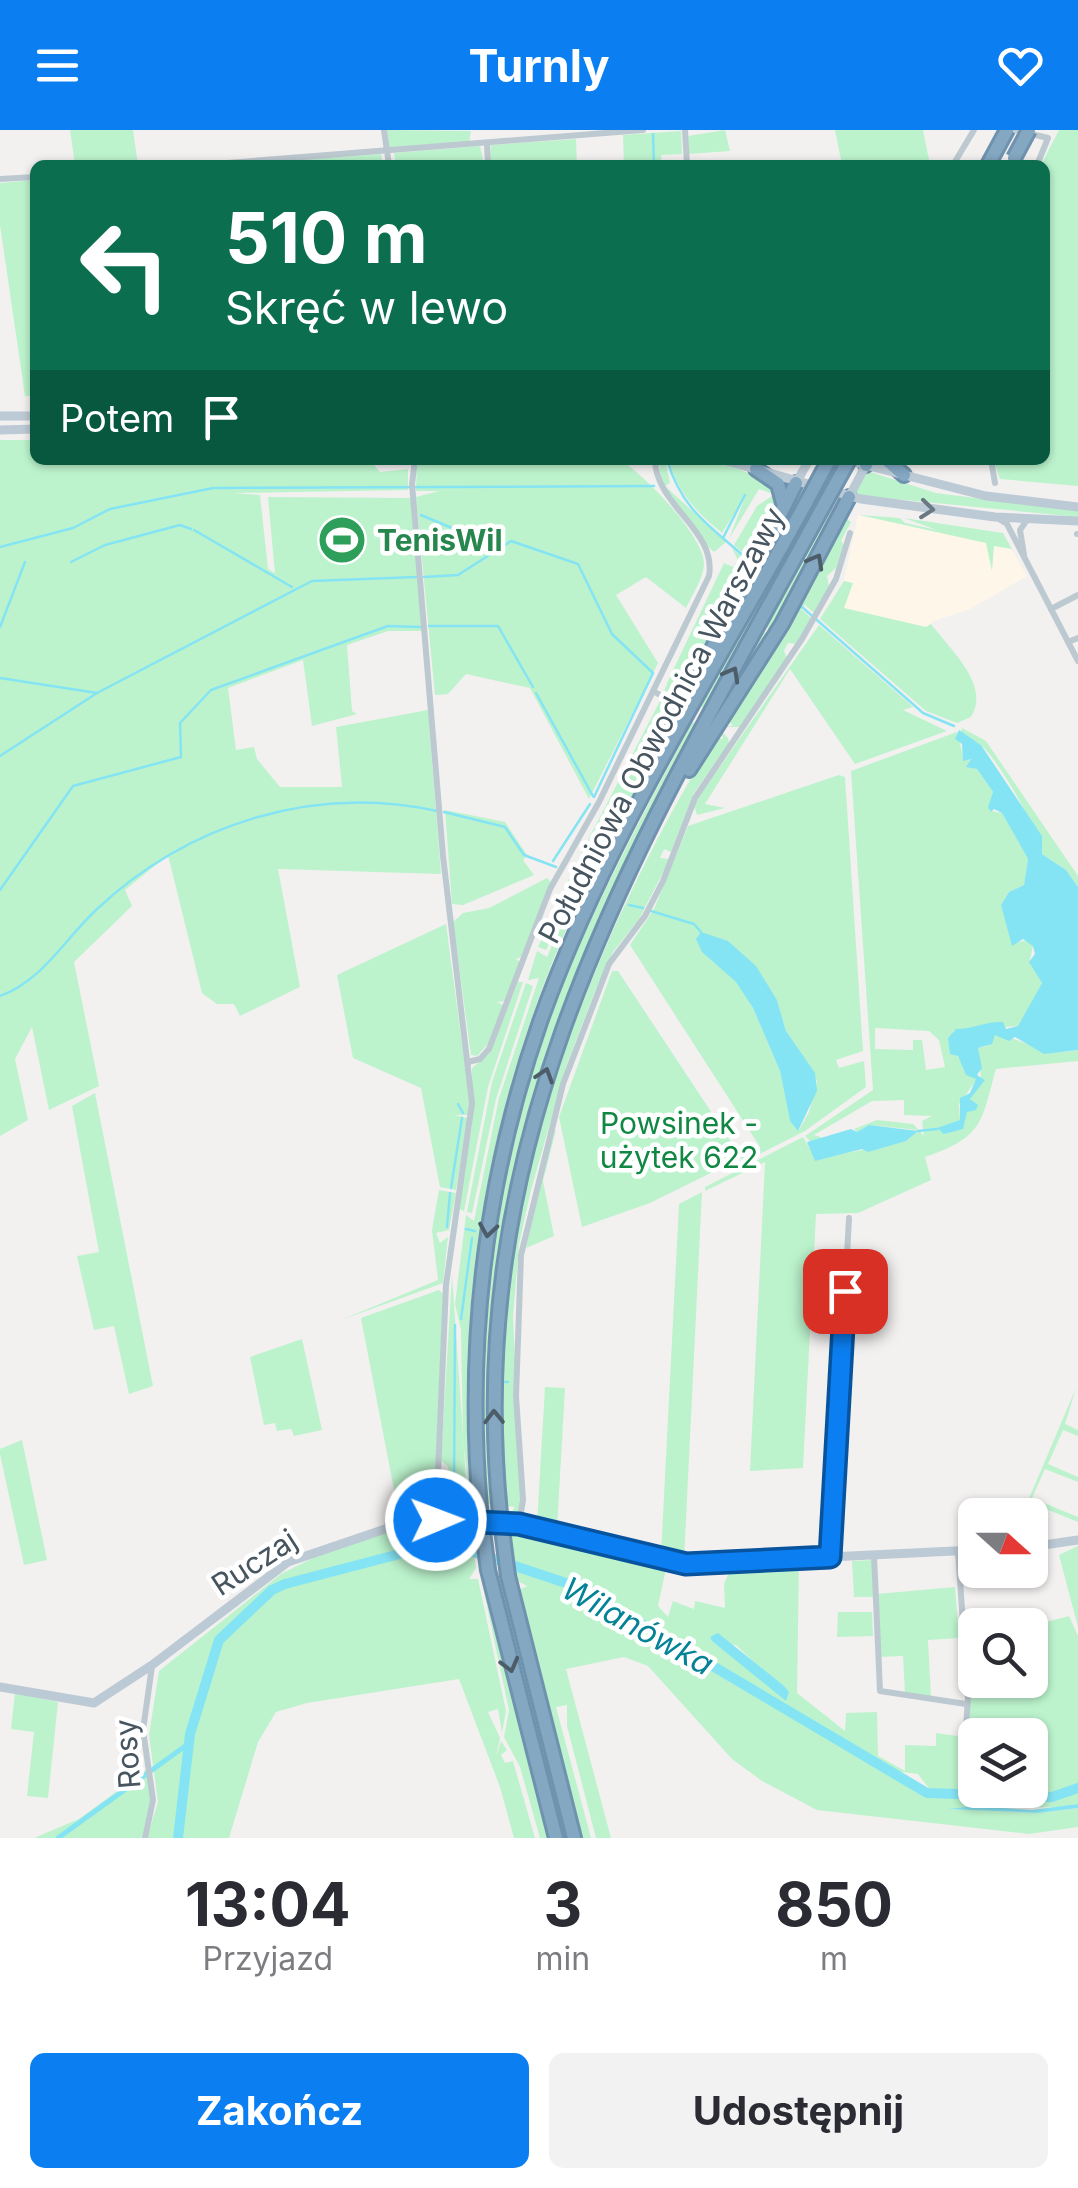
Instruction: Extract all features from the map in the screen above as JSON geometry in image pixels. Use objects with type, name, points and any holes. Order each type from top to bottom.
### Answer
[{"type":"highway","points":[[990,160],[1007,130]]},
{"type":"highway","points":[[1013,160],[1030,130]]},
{"type":"highway","name":"Południowa Obwodnica Warszawy","points":[[556,1838],[488,1570],[480,1508],[474,1346],[482,1263],[506,1134],[563,963],[633,818],[826,465]]},
{"type":"highway","name":"Południowa Obwodnica Warszawy","points":[[574,1838],[508,1576],[500,1514],[493,1414],[495,1331],[514,1191],[540,1091],[564,1022],[654,822],[844,465]]},
{"type":"highway","points":[[892,465],[904,476]]},
{"type":"highway","points":[[756,468],[780,486],[782,508]]},
{"type":"highway","points":[[633,818],[678,709],[796,483]]},
{"type":"highway","points":[[654,822],[782,624],[849,497]]},
{"type":"street","points":[[384,130],[388,160]]},
{"type":"street","points":[[273,160],[644,130]]},
{"type":"street","points":[[685,130],[687,160]]},
{"type":"street","points":[[956,160],[974,130]]},
{"type":"street","points":[[1015,130],[1048,138],[1039,160]]},
{"type":"street","points":[[487,143],[488,160]]},
{"type":"street","points":[[0,179],[30,177]]},
{"type":"street","points":[[0,416],[30,416]]},
{"type":"street","points":[[0,430],[30,430]]},
{"type":"street","points":[[415,465],[413,487],[443,856],[471,1117],[446,1285],[436,1520]]},
{"type":"street","points":[[468,1062],[480,1059],[490,1049],[550,889],[707,580],[710,564],[702,542],[661,488],[657,465]]},
{"type":"street","points":[[743,465],[849,497],[995,517],[1078,520]]},
{"type":"street","points":[[796,483],[806,465]]},
{"type":"street","points":[[849,497],[865,465]]},
{"type":"street","points":[[875,465],[904,476],[1026,503],[1078,506]]},
{"type":"street","points":[[991,465],[994,483]]},
{"type":"street","points":[[995,517],[1007,524],[1078,660]]},
{"type":"street","points":[[1024,556],[1020,530],[1030,519]]},
{"type":"street","points":[[519,1524],[523,1500],[516,1396],[521,1254],[552,1120],[609,964],[645,916],[676,854],[695,798],[836,580],[850,533]]},
{"type":"street","points":[[1051,608],[1078,596]]},
{"type":"street","points":[[1068,642],[1078,638]]},
{"type":"street","points":[[653,692],[676,704]]},
{"type":"street","points":[[722,729],[736,738]]},
{"type":"street","points":[[830,1557],[848,1218]]},
{"type":"street","name":"Ruczaj","points":[[0,1687],[94,1703],[298,1557],[392,1526],[436,1520],[519,1524],[679,1563],[958,1551]]},
{"type":"street","points":[[1048,1544],[1078,1540]]},
{"type":"street","points":[[874,1555],[880,1691],[966,1704]]},
{"type":"street","points":[[960,1588],[966,1718]]},
{"type":"street","name":"Rosy","points":[[145,1838],[152,1809],[152,1781],[143,1730],[152,1665]]},
{"type":"shaded area","points":[[858,515],[1009,545],[1027,576],[968,610],[933,621],[926,628],[843,608],[853,583],[844,581]]},
{"type":"green space","points":[[70,130],[133,130],[137,160],[74,160]]},
{"type":"green space","points":[[387,130],[471,131],[469,142],[389,148]]},
{"type":"green space","points":[[725,130],[730,151],[689,154],[688,136]]},
{"type":"green space","points":[[835,130],[923,130],[929,160],[841,160]]},
{"type":"green space","points":[[1059,130],[1078,130],[1078,486],[1000,479],[995,465],[1050,465],[1050,160],[1044,160]]},
{"type":"green space","points":[[681,131],[682,154],[661,155],[662,160],[624,160],[623,135]]},
{"type":"green space","points":[[576,139],[577,160],[490,160],[491,145]]},
{"type":"green space","points":[[480,146],[483,160],[395,160],[394,153]]},
{"type":"green space","points":[[381,154],[382,160],[298,160]]},
{"type":"green space","points":[[30,180],[30,396],[25,396],[0,225],[0,183]]},
{"type":"green space","points":[[0,440],[30,440],[30,465],[374,465],[380,472],[408,469],[408,490],[234,493],[260,495],[268,569],[275,573],[268,497],[411,498],[422,631],[388,631],[347,645],[352,711],[357,714],[312,726],[303,660],[228,688],[236,750],[254,747],[257,759],[280,787],[342,787],[336,727],[428,710],[441,874],[278,869],[300,987],[240,1016],[234,1004],[217,1004],[202,993],[168,855],[125,890],[132,906],[74,962],[99,1086],[49,1110],[32,1027],[15,1059],[28,1120],[0,1136]]},
{"type":"green space","points":[[417,465],[626,465],[670,506],[694,537],[704,563],[686,608],[646,577],[616,595],[658,663],[589,799],[530,688],[466,674],[448,694],[435,695],[416,497],[439,491],[416,491]]},
{"type":"green space","points":[[660,465],[666,465],[670,483],[665,486],[726,542],[714,552],[687,523],[670,497],[664,484]]},
{"type":"green space","points":[[670,465],[718,465],[751,474],[775,489],[770,493],[759,489],[729,539],[746,495],[722,533],[689,501]]},
{"type":"green space","points":[[867,471],[936,493],[1078,511],[1078,517],[854,495]]},
{"type":"green space","points":[[778,492],[750,559],[734,545],[757,506]]},
{"type":"green space","points":[[809,506],[817,509],[707,710],[700,706]]},
{"type":"green space","points":[[831,507],[835,513],[769,633],[767,626]]},
{"type":"green space","points":[[859,515],[900,518],[905,523],[937,530],[904,518],[1003,533],[1012,549],[994,546],[992,571],[986,543]]},
{"type":"green space","points":[[847,519],[851,522],[841,541],[844,545],[836,568],[827,576],[829,586],[814,613],[805,605],[801,609],[811,618],[796,644],[788,643],[784,651],[787,658],[741,727],[726,727],[733,725],[728,721]]},
{"type":"green space","points":[[732,548],[748,562],[681,692],[674,690],[677,700],[664,693],[667,683],[724,563],[733,567],[738,560]]},
{"type":"green space","points":[[844,581],[853,583],[844,608],[926,627],[931,624],[972,680],[976,705],[971,717],[957,723],[926,711],[820,619]]},
{"type":"green space","points":[[819,625],[913,707],[903,710],[947,731],[855,764],[790,669],[705,804],[725,808],[697,815],[694,806],[703,791]]},
{"type":"green space","points":[[764,632],[768,634],[748,667],[716,717]]},
{"type":"green space","points":[[661,699],[675,706],[665,709],[671,713],[665,728],[562,939],[536,1006],[496,1142],[473,1281],[467,1422],[470,1494],[463,1441],[461,1330],[455,1304],[466,1215],[474,1221],[499,1098],[539,978],[528,980],[537,951],[547,957],[573,897],[564,893],[560,901],[565,908],[546,950],[538,947],[569,878],[585,884],[571,873]]},
{"type":"green space","points":[[692,722],[700,725],[623,875],[559,1023],[513,1177],[498,1258],[489,1345],[493,1504],[485,1504],[482,1393],[488,1284],[516,1121],[548,1022],[584,934]]},
{"type":"green space","points":[[962,728],[986,741],[1078,876],[1078,887],[1066,870],[1042,854],[1034,829],[1008,781],[982,746],[960,734]]},
{"type":"green space","points":[[721,731],[729,743],[694,793],[671,852],[664,849],[660,858],[670,859],[639,919],[613,952],[595,991],[566,1067],[531,1190],[519,1244],[513,1317],[521,1498],[517,1517],[508,1519],[515,1507],[506,1506],[501,1426],[503,1346],[525,1190],[545,1113],[570,1037],[632,890],[693,775],[717,738],[723,739]]},
{"type":"green space","points":[[957,732],[964,760],[971,758],[967,766],[977,769],[993,792],[991,811],[1002,813],[1028,859],[1024,885],[1009,892],[1001,905],[1013,943],[1029,940],[1033,946],[1030,960],[1042,983],[1019,1026],[953,1031],[952,1051],[963,1062],[964,1071],[977,1079],[959,1104],[960,1120],[945,1134],[959,1128],[966,1112],[977,1105],[970,1099],[981,1078],[978,1048],[987,1046],[995,1035],[1052,1052],[1078,1050],[1078,1061],[996,1069],[977,1125],[959,1142],[925,1157],[931,1180],[858,1213],[816,1214],[803,1468],[750,1471],[765,1162],[705,1191],[705,1187],[803,1137],[814,1156],[827,1157],[906,1141],[917,1130],[869,1125],[857,1132],[854,1129],[877,1120],[913,1124],[924,1136],[922,1121],[932,1116],[904,1115],[904,1100],[872,1101],[814,1135],[821,1137],[819,1141],[812,1143],[805,1136],[873,1090],[851,771]],"holes":[[[875,1028],[929,1031],[939,1040],[945,1067],[926,1070],[922,1040],[913,1040],[913,1050],[875,1049]]]},
{"type":"green space","name":"Powsinek - użytek 622","points":[[839,775],[845,777],[863,1051],[836,1060],[839,1068],[864,1061],[866,1087],[805,1131],[744,1162],[741,1158],[650,1203],[582,1227],[559,1117],[612,971],[618,971],[741,1157],[760,1147],[630,945],[654,909],[688,826]],"holes":[[[710,959],[777,1000],[786,1031],[817,1081],[809,1112],[799,1130],[790,1121],[780,1071],[753,1008],[736,981]]]},
{"type":"green space","points":[[445,810],[505,822],[527,855],[523,860],[534,875],[463,905],[452,904]]},
{"type":"green space","points":[[547,878],[551,882],[521,957],[516,959],[520,962],[506,1001],[497,1002],[503,1005],[488,1044],[477,1056],[471,1055],[453,922],[463,913],[489,908]]},
{"type":"green space","points":[[446,924],[469,1097],[469,1115],[454,1115],[468,1118],[456,1190],[440,1187],[421,1088],[353,1058],[337,975]]},
{"type":"green space","points":[[518,982],[523,982],[488,1087],[464,1211],[457,1208],[472,1126],[472,1068],[490,1053]]},
{"type":"green space","points":[[526,983],[533,986],[496,1099],[472,1213],[467,1212],[492,1082]]},
{"type":"green space","points":[[95,1093],[153,1386],[129,1394],[114,1326],[94,1330],[77,1256],[99,1252],[72,1106]]},
{"type":"green space","points":[[552,1130],[556,1130],[543,1181],[554,1236],[526,1248]]},
{"type":"green space","points":[[439,1190],[456,1193],[449,1230],[436,1233],[440,1243],[448,1237],[443,1283],[341,1320],[438,1280],[432,1230]]},
{"type":"green space","points":[[702,1192],[684,1560],[661,1555],[679,1204]]},
{"type":"green space","points":[[452,1275],[467,1494],[457,1496],[468,1505],[469,1517],[440,1513],[441,1484],[449,1477],[448,1467],[441,1460]]},
{"type":"green space","points":[[439,1290],[443,1294],[434,1511],[430,1517],[400,1521],[361,1318]]},
{"type":"green space","points":[[302,1339],[322,1430],[294,1436],[291,1429],[277,1431],[275,1423],[264,1425],[250,1357]]},
{"type":"green space","points":[[545,1387],[565,1388],[557,1529],[537,1524]]},
{"type":"green space","points":[[1076,1388],[1065,1424],[1078,1430],[1078,1436],[1063,1430],[1048,1464],[1078,1477],[1078,1482],[1045,1469],[1029,1498]]},
{"type":"green space","points":[[22,1440],[47,1560],[24,1565],[0,1454],[0,1449]]},
{"type":"green space","points":[[1048,1505],[1078,1517],[1078,1522],[1048,1510]]},
{"type":"green space","points":[[470,1522],[473,1550],[444,1542],[400,1556],[438,1547],[474,1555],[476,1568],[469,1579],[478,1579],[506,1711],[502,1733],[498,1709],[488,1712],[500,1738],[496,1757],[501,1741],[507,1750],[501,1755],[505,1763],[513,1761],[535,1838],[514,1838],[500,1787],[459,1679],[307,1703],[276,1712],[258,1742],[229,1838],[147,1838],[158,1802],[149,1735],[159,1671],[281,1574],[313,1558],[394,1528]]},
{"type":"green space","points":[[508,1523],[667,1564],[658,1606],[668,1617],[673,1601],[694,1609],[695,1601],[725,1608],[724,1584],[732,1566],[799,1562],[797,1693],[845,1731],[846,1713],[877,1712],[878,1756],[905,1771],[905,1745],[936,1746],[936,1733],[958,1736],[958,1792],[931,1791],[918,1774],[894,1771],[873,1758],[871,1762],[927,1795],[958,1796],[958,1808],[1006,1808],[949,1809],[1038,1813],[1078,1808],[1078,1827],[1029,1834],[817,1810],[762,1781],[732,1759],[648,1666],[624,1657],[566,1669],[611,1838],[596,1838],[567,1726],[567,1705],[556,1707],[591,1838],[582,1838],[519,1590],[527,1586],[516,1580],[514,1568],[536,1571],[514,1562]],"holes":[[[712,1641],[736,1645],[789,1696]]]},
{"type":"green space","points":[[1078,1546],[1078,1627],[1059,1555]]},
{"type":"green space","points":[[873,1560],[874,1597],[854,1597],[852,1561]]},
{"type":"green space","points":[[481,1578],[548,1838],[540,1838],[520,1767],[504,1737],[509,1710]]},
{"type":"green space","points":[[499,1578],[505,1581],[568,1838],[560,1838]]},
{"type":"green space","points":[[955,1587],[958,1638],[928,1640],[931,1697],[905,1694],[903,1656],[879,1657],[877,1594]]},
{"type":"green space","points":[[838,1612],[872,1612],[873,1636],[837,1637]]},
{"type":"green space","points":[[1069,1616],[1078,1636],[1078,1784],[1048,1794],[1048,1718],[970,1718],[968,1698],[1048,1698],[1048,1621]]},
{"type":"green space","points":[[15,1693],[58,1702],[48,1798],[27,1796],[34,1732],[11,1729]]},
{"type":"green space","points":[[146,1770],[151,1796],[142,1838],[34,1838],[79,1819]]},
{"type":"green space","points":[[1078,1790],[1078,1804],[1048,1807],[1048,1800]]},
{"type":"water","points":[[959,730],[981,745],[1042,836],[1042,854],[1066,870],[1078,887],[1078,1050],[1044,1054],[1015,1037],[1009,1041],[995,1035],[992,1044],[978,1048],[982,1068],[977,1075],[985,1080],[970,1099],[978,1105],[976,1110],[967,1112],[963,1129],[944,1134],[937,1128],[960,1120],[960,1098],[970,1093],[976,1079],[966,1075],[958,1056],[950,1054],[948,1038],[956,1029],[991,1023],[1003,1022],[1006,1029],[1018,1026],[1042,983],[1029,962],[1035,954],[1033,946],[1023,939],[1012,946],[1001,905],[1009,892],[1024,885],[1028,859],[1002,813],[994,809],[991,812],[988,807],[993,792],[977,769],[966,767],[971,759],[963,761],[962,744],[955,739]]},
{"type":"water","points":[[701,932],[728,941],[756,966],[777,1000],[786,1031],[815,1073],[817,1091],[798,1131],[790,1121],[780,1071],[753,1008],[736,982],[702,952],[696,939]]},
{"type":"water","points":[[869,1125],[918,1131],[906,1141],[815,1161],[807,1142],[851,1129],[857,1132]]},
{"type":"water","points":[[718,1633],[784,1686],[789,1692],[786,1701],[712,1641],[710,1637]]},
{"type":"water","points":[[1078,1804],[1078,1808],[1038,1813],[948,1809],[1032,1810]]},
{"type":"waterway","points":[[653,134],[654,160]]},
{"type":"waterway","points":[[669,465],[689,504],[747,559]]},
{"type":"waterway","points":[[0,547],[73,528],[110,509],[213,488],[654,486]]},
{"type":"waterway","points":[[723,538],[745,495]]},
{"type":"waterway","points":[[421,515],[497,547]]},
{"type":"waterway","points":[[71,562],[105,545],[180,525],[191,529]]},
{"type":"waterway","points":[[194,530],[292,587]]},
{"type":"waterway","points":[[424,577],[458,575],[511,541],[578,564],[612,634],[653,673],[594,797]]},
{"type":"waterway","points":[[0,627],[25,562]]},
{"type":"waterway","points":[[0,756],[97,693],[312,581],[416,577]]},
{"type":"waterway","points":[[802,607],[923,713],[954,726]]},
{"type":"waterway","points":[[0,890],[73,786],[181,757],[180,723],[211,690],[388,626],[420,627]]},
{"type":"waterway","points":[[429,626],[498,626],[533,687]]},
{"type":"waterway","points":[[0,678],[97,693]]},
{"type":"waterway","points":[[536,693],[593,796]]},
{"type":"waterway","points":[[0,996],[40,970],[96,910],[132,880],[170,854],[211,834],[254,818],[344,803],[437,811]]},
{"type":"waterway","points":[[553,861],[590,804]]},
{"type":"waterway","points":[[444,812],[505,827],[524,855],[556,867]]},
{"type":"waterway","points":[[571,876],[585,884]]},
{"type":"waterway","points":[[629,905],[643,908]]},
{"type":"waterway","points":[[651,911],[694,924],[701,932]]},
{"type":"waterway","points":[[458,1104],[463,1113]]},
{"type":"waterway","points":[[451,1188],[462,1118]]},
{"type":"waterway","points":[[918,1131],[937,1129]]},
{"type":"waterway","points":[[447,1227],[450,1193]]},
{"type":"waterway","points":[[466,1229],[475,1231]]},
{"type":"waterway","points":[[461,1319],[472,1238]]},
{"type":"waterway","points":[[454,1491],[455,1325]]},
{"type":"waterway","name":"Wilanówka","points":[[178,1838],[190,1734],[219,1640],[272,1590],[285,1584],[434,1545],[452,1545],[581,1588],[927,1793],[1052,1797],[1078,1788]]},
{"type":"waterway","points":[[58,1838],[188,1744]]},
{"type":"place","name":"TenisWil","points":[[342,540]]},
{"type":"route","points":[[436,1520],[500,1520],[686,1564],[830,1557],[845,1291]]}]
